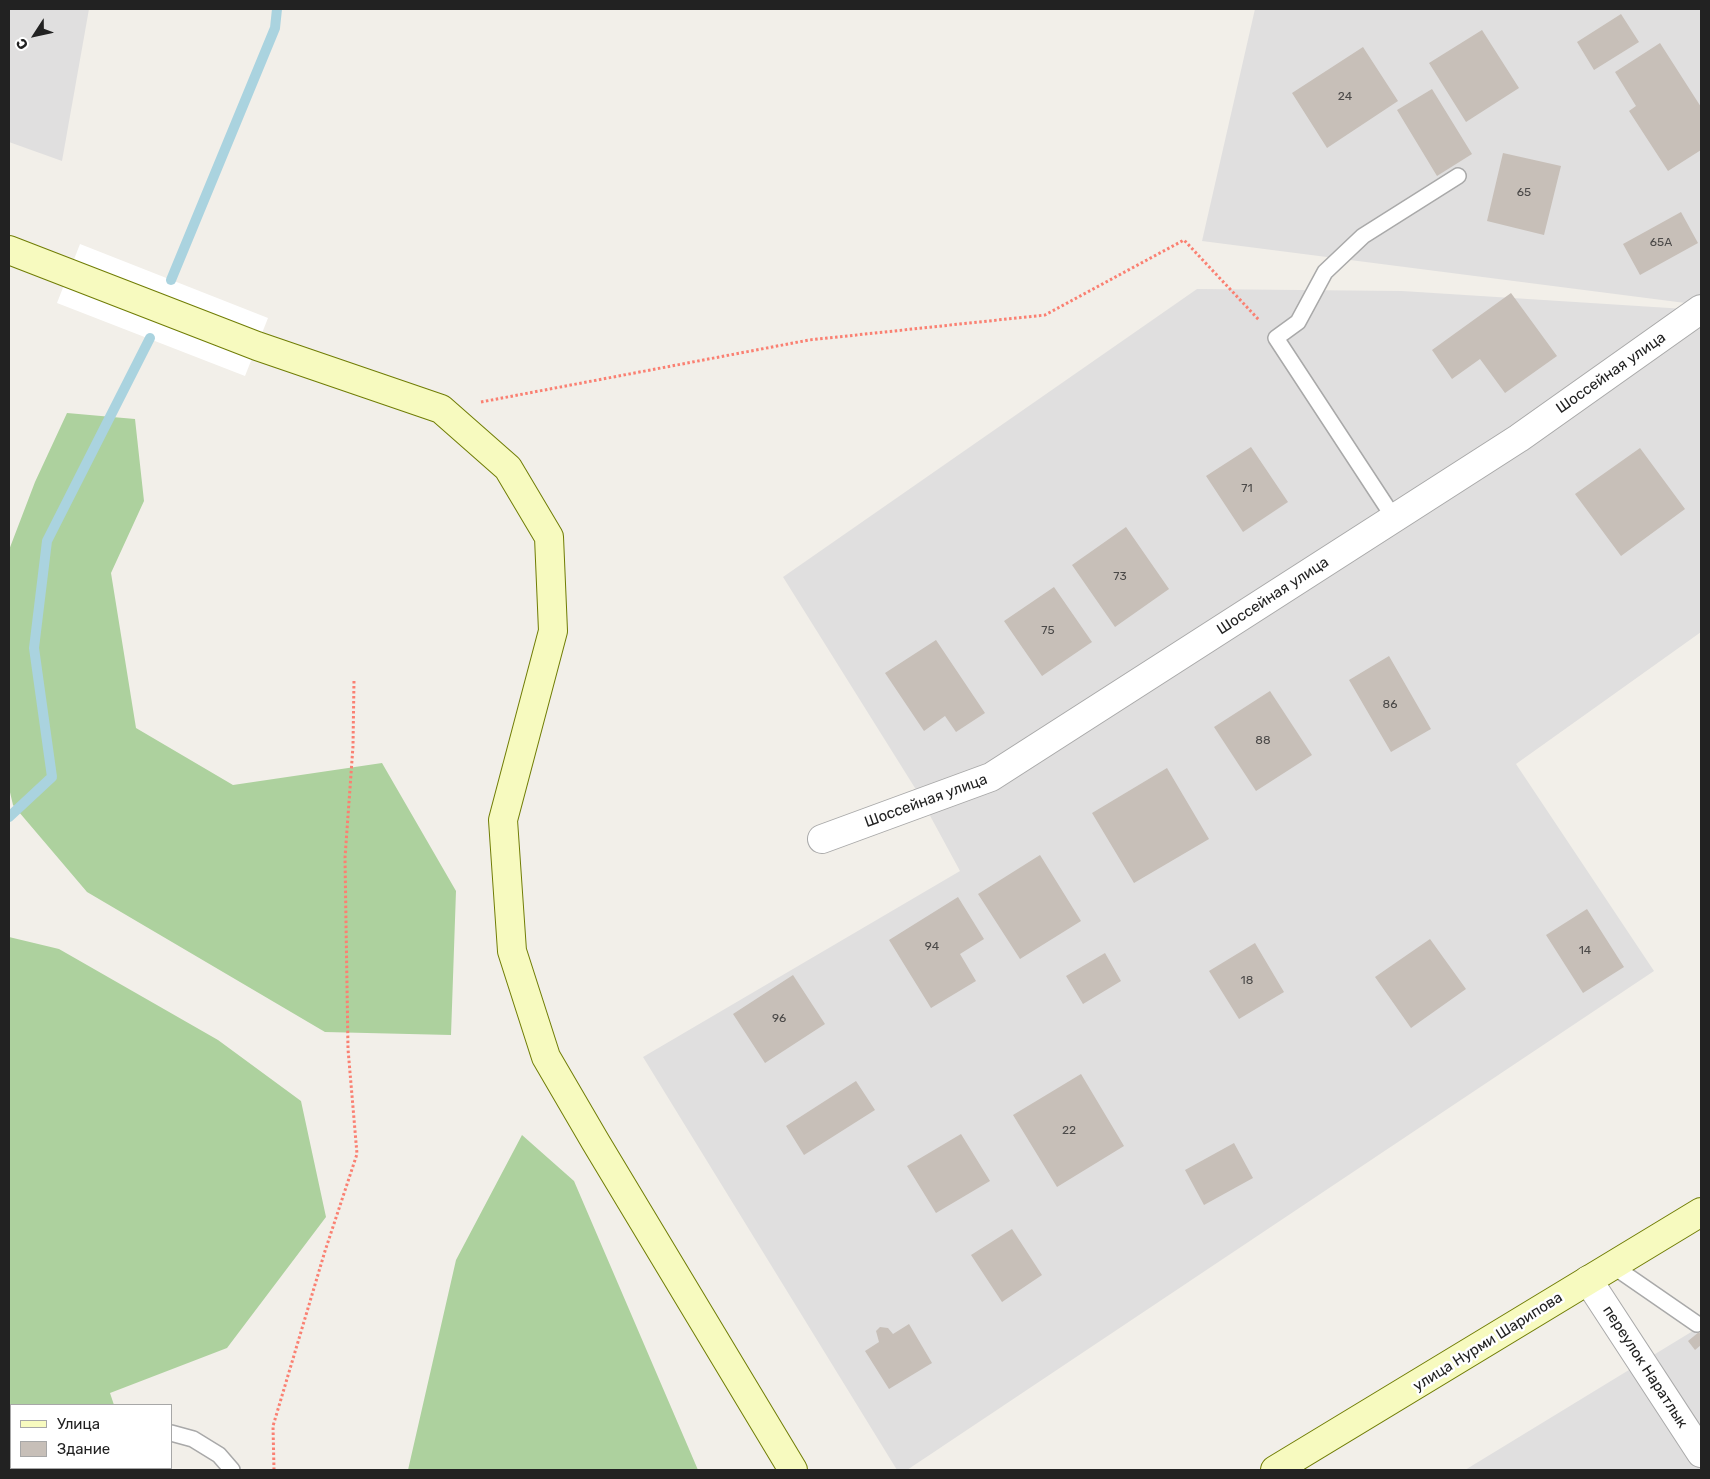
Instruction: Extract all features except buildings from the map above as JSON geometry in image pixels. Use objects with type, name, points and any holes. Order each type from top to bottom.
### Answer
[{"type":"main road","points":[[9,250],[257,346],[441,409],[508,468],[549,537],[553,631],[503,820],[512,951],[546,1057],[793,1470]]},
{"type":"main road","name":"улица Нурми Шарипова","points":[[1275,1470],[1701,1212]]},
{"type":"street","name":"Шоссейная улица","points":[[822,839],[991,778],[1519,438],[1701,309]]},
{"type":"street","name":"переулок Наратлык","points":[[1588,1280],[1701,1453]]},
{"type":"lane","points":[[1394,518],[1276,338],[1298,322],[1325,272],[1363,236],[1458,176]]},
{"type":"lane","points":[[1613,1266],[1697,1324]]},
{"type":"lane","points":[[172,1433],[193,1439],[220,1455],[232,1470]]},
{"type":"path","points":[[441,409],[809,340],[1045,316],[1184,240],[1276,338]]},
{"type":"path","points":[[274,1470],[273,1426],[325,1251],[357,1154],[348,1049],[345,858],[353,746],[354,680]]},
{"type":"shaded area","points":[[9,9],[89,9],[62,161],[9,142]]},
{"type":"shaded area","points":[[1255,9],[1701,9],[1701,305],[1202,241]]},
{"type":"shaded area","points":[[1197,289],[1402,291],[1701,310],[1701,632],[1516,764],[1654,971],[907,1470],[897,1470],[643,1057],[960,871],[915,788],[783,577]]},
{"type":"shaded area","points":[[1701,1326],[1701,1470],[1465,1470]]},
{"type":"green space","points":[[67,413],[135,419],[144,501],[111,573],[136,728],[233,785],[382,763],[456,891],[451,1035],[325,1032],[87,892],[13,805],[9,788],[9,550],[35,482]]},
{"type":"green space","points":[[9,937],[59,949],[218,1040],[301,1101],[326,1217],[227,1348],[110,1393],[114,1404],[10,1404],[10,1469],[149,1470],[9,1470]]},
{"type":"green space","points":[[522,1135],[574,1181],[698,1470],[408,1470],[456,1260]]},
{"type":"pier","points":[[80,244],[268,318],[245,376],[57,303]]},
{"type":"waterway","points":[[171,280],[275,28],[277,9]]},
{"type":"waterway","points":[[9,817],[52,777],[34,648],[47,541],[150,338]]}]
